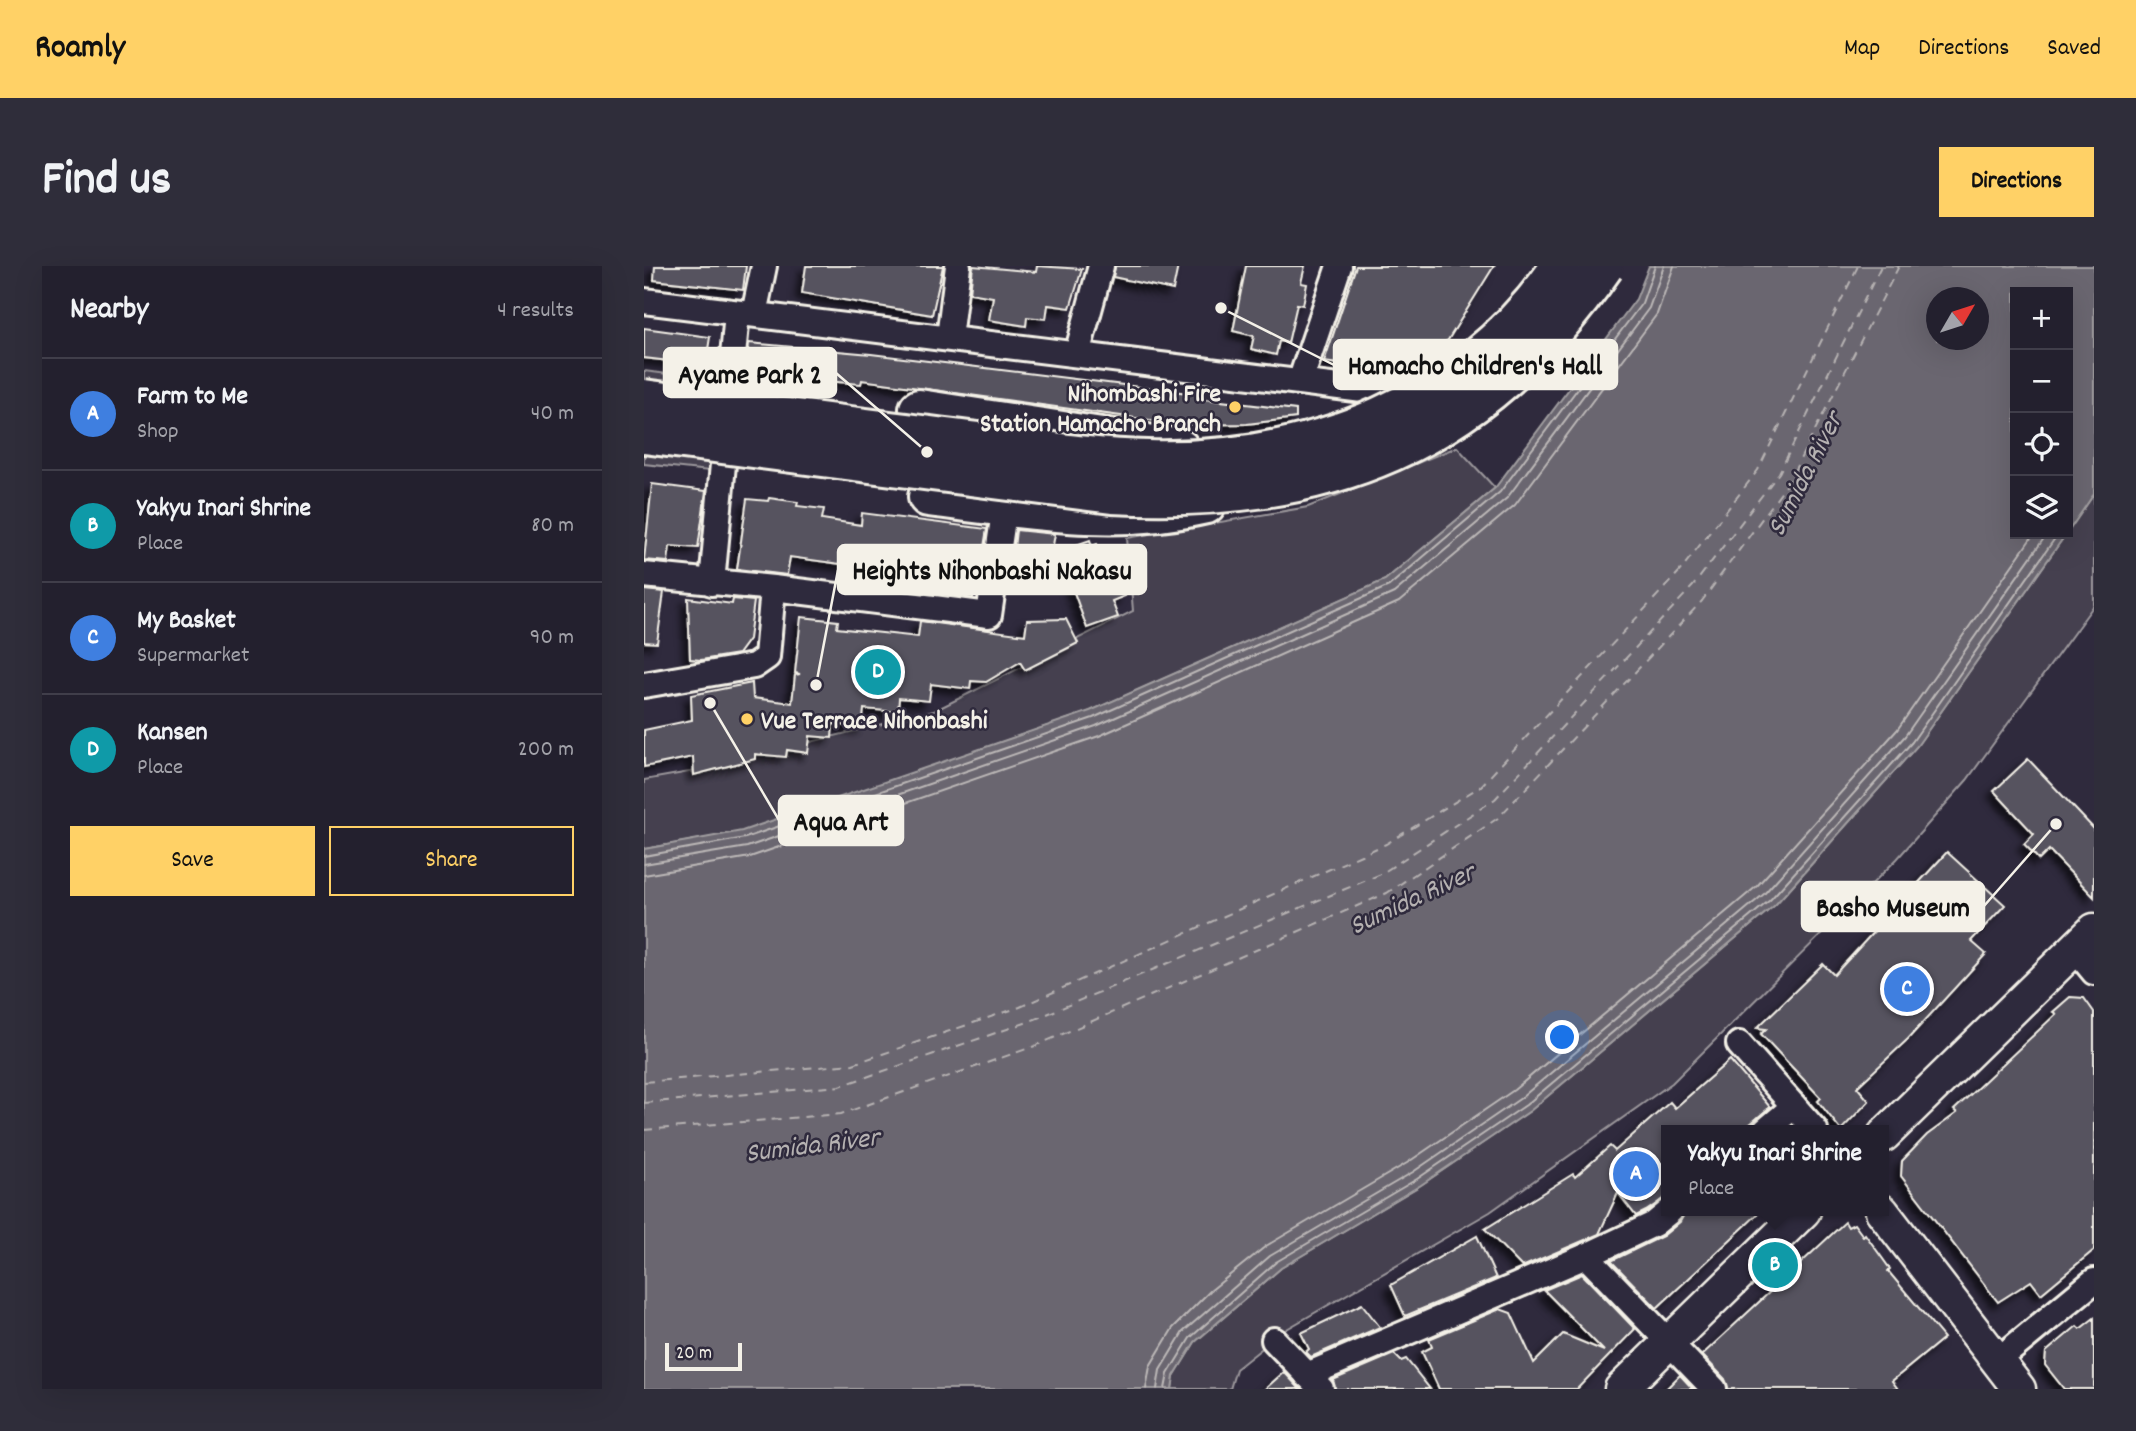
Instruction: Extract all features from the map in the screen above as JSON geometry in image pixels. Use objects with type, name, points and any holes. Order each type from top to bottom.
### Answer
[{"type":"highway","points":[[644,399],[1145,460],[1249,454],[1326,439],[1416,399],[1455,374],[1506,330],[1561,266]]},
{"type":"highway","points":[[644,459],[928,497],[1096,515],[1155,514],[1339,473],[1405,446],[1448,422],[1504,382],[1575,307],[1604,266]]},
{"type":"highway","points":[[644,373],[919,409],[1206,453],[1249,454]]},
{"type":"highway","points":[[644,434],[1112,494],[1180,497],[1263,491]]},
{"type":"street","points":[[712,583],[745,314],[764,266]]},
{"type":"street","points":[[948,338],[958,266]]},
{"type":"street","points":[[1077,354],[1101,266]]},
{"type":"street","points":[[1300,382],[1339,266]]},
{"type":"street","points":[[644,301],[1363,390],[1415,382],[1436,369],[1488,326],[1543,266]]},
{"type":"street","points":[[644,575],[989,615],[1003,519]]},
{"type":"street","points":[[644,685],[754,666],[767,657],[773,588]]},
{"type":"street","points":[[1889,1130],[2088,950]]},
{"type":"street","points":[[1739,1044],[1811,1125]]},
{"type":"street","points":[[1772,1125],[1794,1106]]},
{"type":"street","points":[[1274,1340],[1314,1382],[1654,1224],[1664,1216]]},
{"type":"street","points":[[1621,1389],[1799,1216]]},
{"type":"street","points":[[1886,1216],[2019,1389]]},
{"type":"street","points":[[1586,1256],[1714,1389]]},
{"type":"street","points":[[1997,1361],[2094,1281]]},
{"type":"shaded area","points":[[644,371],[716,380],[709,471],[644,464]]},
{"type":"shaded area","points":[[1457,447],[1495,488],[1385,580],[1091,711],[742,832],[644,849],[644,780],[695,771],[934,711],[1133,611],[1127,538],[1308,507]]},
{"type":"shaded area","points":[[2094,494],[2094,605],[1967,780],[1897,859],[1672,1083],[1490,1212],[1285,1330],[1236,1369],[1230,1389],[1172,1389],[1174,1376],[1195,1342],[1281,1268],[1421,1185],[1530,1111],[1775,905],[1917,746],[2062,539],[2073,539],[2073,524]]},
{"type":"water","name":"Sumida River","points":[[1649,266],[2094,266],[2094,494],[2073,525],[2073,287],[2010,287],[2010,539],[2062,539],[1917,746],[1775,905],[1530,1111],[1421,1185],[1281,1268],[1195,1342],[1174,1376],[1172,1389],[644,1389],[644,849],[742,831],[1090,711],[1385,580],[1495,488],[1636,299]]},
{"type":"building","points":[[655,266],[746,266],[743,290],[654,280]]},
{"type":"building","points":[[806,266],[943,266],[932,315],[802,293]]},
{"type":"building","points":[[973,266],[1036,272],[1037,266],[1082,269],[1070,308],[1048,305],[1046,319],[1027,317],[1026,326],[989,320],[993,297],[970,293]]},
{"type":"building","points":[[1115,266],[1178,266],[1173,290],[1113,277]]},
{"type":"building","points":[[1246,266],[1305,266],[1301,283],[1307,284],[1303,305],[1297,304],[1288,343],[1279,341],[1276,355],[1251,349],[1254,336],[1233,331]]},
{"type":"building","points":[[1356,266],[1494,266],[1448,340],[1414,365],[1393,372],[1324,362]]},
{"type":"building","points":[[644,328],[710,337],[706,362],[695,361],[694,364],[644,358]]},
{"type":"building","points":[[749,343],[871,354],[1196,394],[1196,398],[1296,410],[1296,418],[1247,424],[1186,425],[862,380],[861,384],[763,376],[763,371],[747,369]]},
{"type":"building","points":[[652,484],[706,491],[698,548],[670,546],[668,562],[644,560]]},
{"type":"building","points":[[769,498],[798,502],[797,506],[824,509],[822,519],[861,525],[862,513],[987,529],[983,553],[979,552],[973,598],[853,577],[855,566],[790,557],[787,575],[737,569],[747,499],[768,501]]},
{"type":"building","points":[[1016,530],[1055,534],[1050,562],[1013,557]]},
{"type":"building","points":[[1090,540],[1092,546],[1097,544],[1110,578],[1117,575],[1125,596],[1112,601],[1118,617],[1087,628],[1059,551]]},
{"type":"building","points":[[644,590],[664,592],[657,643],[644,642]]},
{"type":"building","points":[[688,598],[732,604],[733,599],[754,601],[749,639],[738,654],[701,660],[690,659]]},
{"type":"building","points":[[801,617],[838,621],[837,628],[918,637],[920,621],[1025,635],[1027,620],[1066,619],[1078,643],[1025,670],[1020,662],[986,682],[971,681],[970,689],[931,684],[929,701],[899,698],[898,712],[864,709],[862,728],[833,724],[832,738],[810,736],[808,753],[787,750],[786,757],[755,754],[755,759],[694,775],[693,757],[644,767],[644,730],[692,720],[691,695],[752,683],[753,698],[792,703],[795,675],[800,674],[795,673]]},
{"type":"building","points":[[2028,759],[2094,829],[2094,897],[2049,850],[2039,860],[2024,844],[2034,834],[1994,791]]},
{"type":"building","points":[[1947,852],[2005,905],[1971,941],[1986,954],[1908,1039],[1857,1087],[1869,1101],[1846,1125],[1837,1125],[1818,1101],[1821,1098],[1761,1034],[1766,1029],[1757,1028],[1823,964],[1834,975]]},
{"type":"building","points":[[2070,997],[2084,998],[2094,1012],[2094,1250],[2041,1294],[2031,1281],[1998,1302],[1901,1176],[1902,1161],[1927,1135],[1957,1113],[1954,1110],[2056,1014],[2053,1012]]},
{"type":"building","points":[[1730,1060],[1770,1107],[1749,1125],[1661,1125],[1661,1201],[1636,1216],[1618,1193],[1599,1234],[1522,1267],[1485,1229],[1573,1174],[1575,1177],[1610,1146],[1615,1151],[1670,1102],[1675,1108]]},
{"type":"building","points":[[1683,1216],[1756,1216],[1657,1308],[1611,1261],[1663,1236],[1680,1222]]},
{"type":"building","points":[[1845,1222],[1848,1227],[1854,1224],[1863,1236],[1865,1234],[1890,1269],[1888,1271],[1944,1338],[1892,1381],[1898,1389],[1728,1389],[1725,1379],[1702,1355]]},
{"type":"building","points":[[1477,1236],[1496,1278],[1405,1316],[1391,1285]]},
{"type":"building","points":[[1582,1274],[1635,1329],[1577,1389],[1439,1389],[1422,1352],[1432,1347],[1429,1339],[1500,1309],[1511,1313],[1534,1363],[1563,1334],[1604,1351],[1544,1290]]},
{"type":"building","points":[[1362,1304],[1380,1327],[1311,1357],[1306,1352],[1309,1349],[1301,1333]]},
{"type":"building","points":[[2094,1318],[2094,1389],[2064,1389],[2045,1365],[2046,1352],[2077,1326],[2080,1329]]},
{"type":"building","points":[[1394,1354],[1401,1361],[1406,1359],[1430,1389],[1335,1389],[1333,1380]]},
{"type":"building","points":[[1284,1372],[1300,1389],[1265,1389]]},
{"type":"building","points":[[1680,1375],[1693,1389],[1666,1389]]},
{"type":"ferry route","points":[[644,1082],[853,1064],[1020,1007],[1386,844],[1481,786],[1679,572],[1758,470],[1858,266]]},
{"type":"ferry route","points":[[644,1103],[840,1086],[1028,1022],[1381,874],[1495,799],[1693,586],[1779,473],[1881,266]]},
{"type":"ferry route","points":[[644,1130],[841,1114],[1035,1046],[1387,893],[1498,818],[1702,601],[1788,483],[1899,266]]},
{"type":"place","name":"Hamacho Children's Hall","points":[[1221,308]]},
{"type":"place","name":"Nihombashi Fire Station Hamacho Branch","points":[[1235,407]]},
{"type":"place","name":"Ayame Park 2","points":[[927,452]]},
{"type":"place","name":"Kansen","points":[[878,672]]},
{"type":"place","name":"Heights Nihonbashi Nakasu","points":[[816,685]]},
{"type":"place","name":"Aqua Art","points":[[710,703]]},
{"type":"place","name":"Vue Terrace Nihonbashi","points":[[747,719]]},
{"type":"place","name":"Basho Museum","points":[[2056,824]]},
{"type":"place","name":"My Basket","points":[[1907,989]]},
{"type":"place","name":"Farm to Me","points":[[1636,1174]]},
{"type":"place","name":"Yakyu Inari Shrine","points":[[1775,1265]]}]
